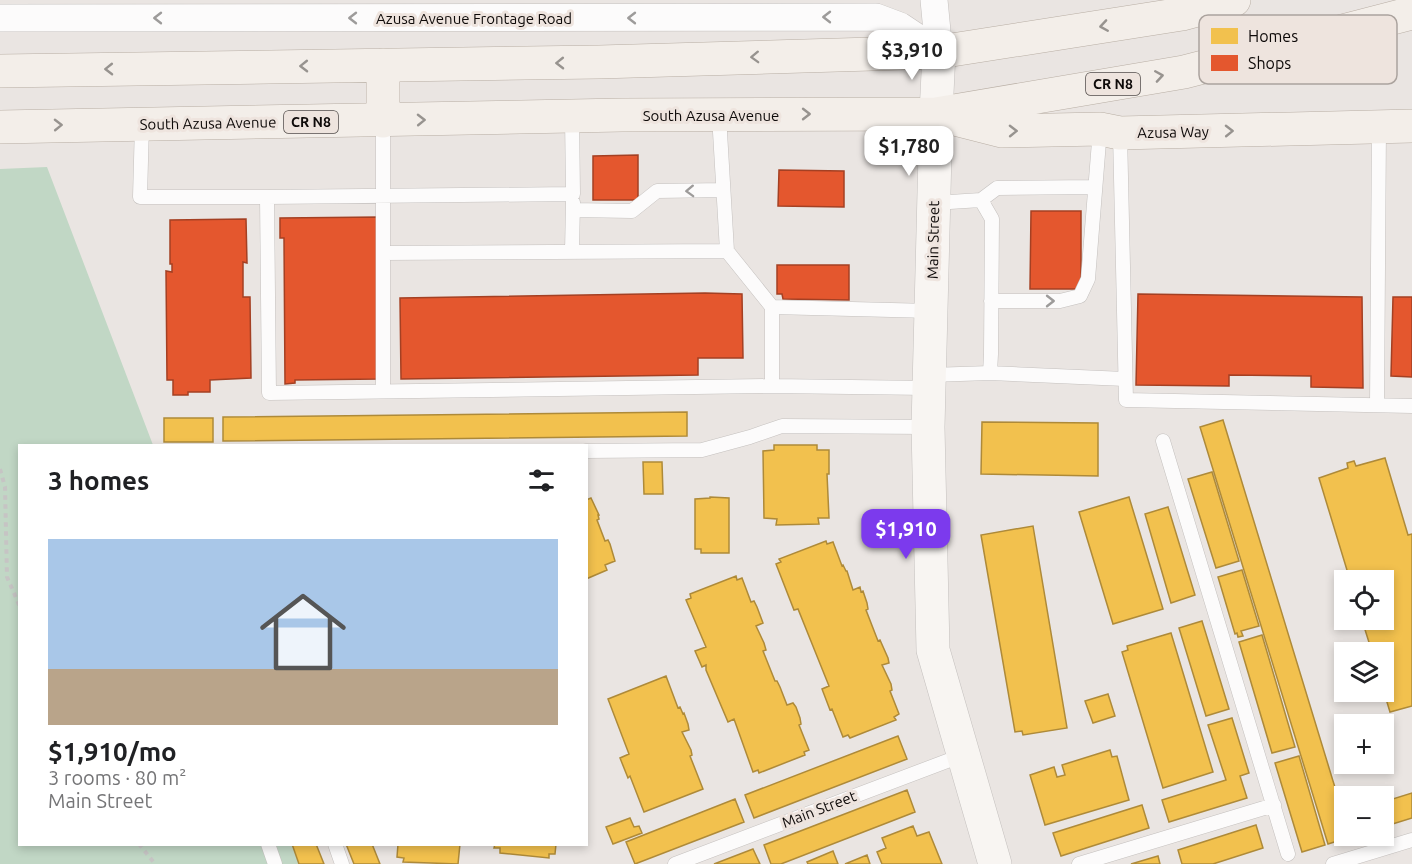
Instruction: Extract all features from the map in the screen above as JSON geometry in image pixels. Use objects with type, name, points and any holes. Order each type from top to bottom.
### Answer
[{"type":"main road","points":[[0,71],[587,62],[939,52],[1182,14],[1234,0]]},
{"type":"main road","name":"South Azusa Avenue","points":[[1397,17],[1412,13]]},
{"type":"main road","points":[[383,65],[383,121]]},
{"type":"main road","name":"South Azusa Avenue","points":[[0,127],[572,116],[936,114],[1199,68]]},
{"type":"main road","name":"Azusa Way","points":[[936,114],[1002,132],[1412,126]]},
{"type":"street","points":[[934,0],[939,52]]},
{"type":"street","name":"Azusa Avenue Frontage Road","points":[[0,18],[247,9],[594,9],[876,17],[900,26],[939,52]]},
{"type":"street","name":"Main Street","points":[[939,52],[928,427],[933,650],[995,864]]},
{"type":"lane","points":[[719,115],[727,251],[772,307],[772,386]]},
{"type":"lane","points":[[572,116],[572,252]]},
{"type":"lane","points":[[383,121],[383,391]]},
{"type":"lane","points":[[141,124],[140,197],[573,194]]},
{"type":"lane","points":[[1377,405],[1378,127]]},
{"type":"lane","points":[[991,301],[1060,301],[1080,296],[1088,279],[1095,187],[1110,131]]},
{"type":"lane","points":[[1110,131],[1126,400],[1412,406]]},
{"type":"lane","points":[[934,202],[981,200],[997,188],[1095,187]]},
{"type":"lane","points":[[573,210],[632,211],[657,192],[723,190]]},
{"type":"lane","points":[[267,197],[269,393],[772,386],[929,381],[990,373],[1125,379]]},
{"type":"lane","points":[[981,200],[992,219],[990,373]]},
{"type":"lane","points":[[383,253],[727,251]]},
{"type":"lane","points":[[772,307],[931,310]]},
{"type":"lane","points":[[588,451],[702,450],[742,440],[782,426],[928,427]]},
{"type":"lane","points":[[1163,441],[1288,854]]},
{"type":"lane","name":"Main Street","points":[[675,864],[963,755]]},
{"type":"lane","points":[[1079,864],[1274,805]]},
{"type":"lane","points":[[1333,864],[1412,840]]},
{"type":"lane","points":[[269,846],[276,864]]},
{"type":"lane","points":[[336,846],[342,864]]},
{"type":"path","points":[[0,469],[5,486],[7,577],[18,602]]},
{"type":"path","points":[[142,846],[155,864]]},
{"type":"green space","points":[[47,167],[153,444],[18,444],[18,846],[305,846],[313,864],[0,864],[0,169]]},
{"type":"building: Homes","points":[[687,412],[687,436],[223,441],[223,417]]},
{"type":"building: Homes","points":[[164,418],[213,418],[213,442],[164,442]]},
{"type":"building: Homes","points":[[1223,420],[1335,786],[1334,842],[1328,844],[1200,427]]},
{"type":"building: Homes","points":[[982,422],[1098,423],[1098,476],[981,474]]},
{"type":"building: Homes","points":[[774,445],[817,445],[817,450],[829,450],[829,474],[827,474],[829,518],[818,518],[819,524],[776,525],[777,519],[764,518],[763,451],[774,450]]},
{"type":"building: Homes","points":[[1385,458],[1408,535],[1412,534],[1412,706],[1390,712],[1387,702],[1394,702],[1394,642],[1369,642],[1365,630],[1394,630],[1394,570],[1347,570],[1319,478],[1348,468],[1347,463],[1354,461],[1356,466]]},
{"type":"building: Homes","points":[[643,462],[662,462],[663,494],[644,494]]},
{"type":"building: Homes","points":[[1212,472],[1239,561],[1216,568],[1188,479]]},
{"type":"building: Homes","points":[[1129,497],[1163,609],[1113,624],[1079,512]]},
{"type":"building: Homes","points":[[591,498],[599,515],[597,520],[605,541],[608,540],[610,544],[615,561],[605,565],[607,570],[588,578],[588,499]]},
{"type":"building: Homes","points":[[729,498],[729,553],[701,553],[701,549],[695,549],[695,499]]},
{"type":"building: Homes","points":[[1168,507],[1195,595],[1171,603],[1145,514]]},
{"type":"building: Homes","points":[[1033,526],[1067,728],[1023,735],[1022,731],[1015,732],[981,535]]},
{"type":"building: Homes","points":[[826,541],[827,544],[833,542],[853,590],[860,587],[861,592],[863,591],[868,609],[866,610],[878,641],[880,640],[888,658],[889,663],[882,665],[891,684],[892,690],[890,691],[899,714],[894,717],[896,720],[850,738],[848,735],[843,737],[832,709],[830,710],[822,689],[829,686],[798,609],[794,610],[776,564],[781,562],[779,559]]},
{"type":"building: Homes","points":[[1242,570],[1259,626],[1241,631],[1243,636],[1238,637],[1237,633],[1235,634],[1218,577]]},
{"type":"building: Homes","points":[[736,576],[737,580],[742,578],[751,602],[754,601],[757,607],[763,623],[756,626],[766,650],[763,651],[787,705],[793,703],[796,707],[801,724],[799,725],[809,750],[804,752],[805,755],[759,773],[758,770],[753,772],[734,719],[728,722],[706,670],[706,665],[702,667],[695,651],[706,647],[686,600],[691,598],[690,594]]},
{"type":"building: Homes","points":[[1202,621],[1229,709],[1206,716],[1179,628]]},
{"type":"building: Homes","points":[[1171,633],[1213,772],[1163,788],[1122,652],[1128,650],[1127,646]]},
{"type":"building: Homes","points":[[1262,635],[1295,747],[1272,753],[1239,642]]},
{"type":"building: Homes","points":[[666,676],[678,708],[680,707],[684,713],[688,724],[689,730],[682,732],[691,750],[692,755],[690,756],[703,789],[644,812],[630,776],[628,778],[620,758],[629,754],[608,699]]},
{"type":"building: Homes","points":[[1108,694],[1115,716],[1093,723],[1085,701]]},
{"type":"building: Homes","points":[[1232,718],[1249,773],[1240,776],[1247,798],[1169,822],[1162,800],[1226,780],[1208,725]]},
{"type":"building: Homes","points":[[898,736],[907,759],[754,818],[745,795]]},
{"type":"building: Homes","points":[[1110,750],[1112,757],[1117,756],[1129,800],[1045,825],[1030,775],[1054,767],[1057,777],[1065,775],[1062,765]]},
{"type":"building: Homes","points":[[1299,756],[1325,845],[1302,852],[1275,763]]},
{"type":"building: Homes","points":[[907,790],[915,812],[781,864],[771,864],[764,845]]},
{"type":"building: Homes","points":[[1412,793],[1412,818],[1394,824],[1394,799]]},
{"type":"building: Homes","points":[[735,799],[744,822],[635,864],[626,842]]},
{"type":"building: Homes","points":[[1142,805],[1149,828],[1061,856],[1053,833]]},
{"type":"building: Homes","points":[[630,818],[634,827],[639,826],[642,833],[613,844],[606,827]]},
{"type":"building: Homes","points":[[1256,825],[1263,848],[1213,864],[1182,864],[1178,850]]},
{"type":"building: Homes","points":[[913,826],[917,836],[929,832],[942,864],[882,864],[877,852],[886,848],[882,838]]},
{"type":"building: Homes","points":[[293,846],[317,846],[324,864],[299,864]]},
{"type":"building: Homes","points":[[347,846],[373,846],[380,864],[354,864]]},
{"type":"building: Homes","points":[[398,846],[460,846],[458,864],[403,862],[404,858],[397,857]]},
{"type":"building: Homes","points":[[494,846],[556,846],[555,854],[549,854],[549,858],[500,853],[500,848],[494,848]]},
{"type":"building: Homes","points":[[753,849],[760,864],[714,864]]},
{"type":"building: Homes","points":[[833,851],[838,864],[808,864],[807,862]]},
{"type":"building: Homes","points":[[867,855],[870,864],[845,864]]},
{"type":"building: Homes","points":[[1158,856],[1160,864],[1131,864]]},
{"type":"building: Shops","points":[[638,155],[638,200],[593,200],[593,156]]},
{"type":"building: Shops","points":[[779,170],[844,171],[844,207],[778,206]]},
{"type":"building: Shops","points":[[1031,211],[1081,211],[1081,289],[1030,289]]},
{"type":"building: Shops","points":[[380,217],[378,379],[295,380],[295,383],[285,384],[284,238],[280,238],[280,218]]},
{"type":"building: Shops","points":[[246,219],[247,263],[243,262],[243,297],[250,297],[251,378],[210,380],[210,392],[173,395],[173,380],[167,380],[166,271],[172,272],[170,220]]},
{"type":"building: Shops","points":[[777,265],[849,265],[849,300],[783,299],[782,294],[777,294]]},
{"type":"building: Shops","points":[[742,294],[743,358],[698,358],[698,375],[401,379],[400,298]]},
{"type":"building: Shops","points":[[1138,294],[1362,297],[1363,388],[1311,387],[1311,376],[1229,375],[1229,386],[1136,385]]},
{"type":"building: Shops","points":[[1393,297],[1412,297],[1412,377],[1391,376]]}]
